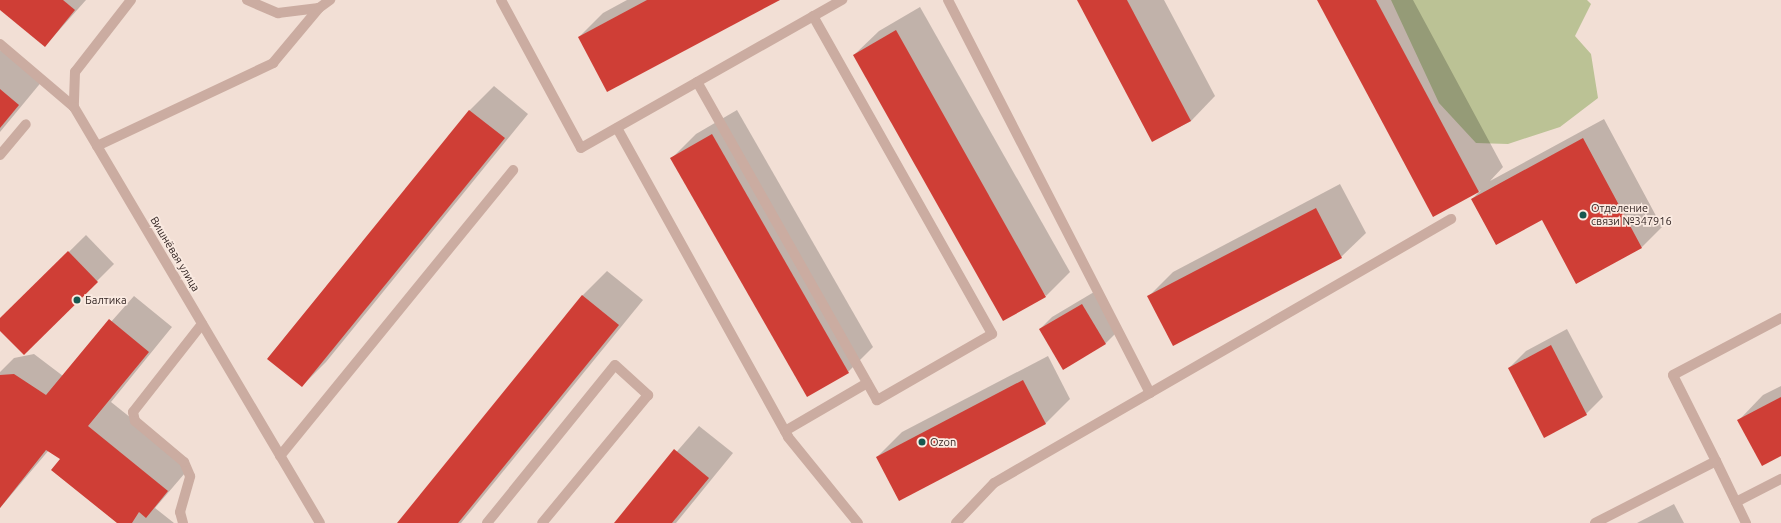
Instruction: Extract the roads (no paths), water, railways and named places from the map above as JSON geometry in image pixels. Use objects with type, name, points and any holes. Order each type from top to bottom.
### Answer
[{"type":"street","points":[[74,107],[75,72],[131,0]]},
{"type":"street","points":[[247,0],[278,13],[319,8]]},
{"type":"street","points":[[97,146],[274,63],[319,8],[330,0]]},
{"type":"street","points":[[501,0],[581,148],[842,0]]},
{"type":"street","points":[[948,0],[1150,393]]},
{"type":"street","points":[[697,82],[877,400],[992,334],[813,16]]},
{"type":"street","points":[[0,44],[74,107]]},
{"type":"street","name":"Вишнёвая улица","points":[[74,107],[320,523]]},
{"type":"street","points":[[0,155],[26,124]]},
{"type":"street","points":[[617,128],[785,431],[858,523]]},
{"type":"street","points":[[280,456],[513,170]]},
{"type":"street","points":[[956,523],[994,483],[1451,219]]},
{"type":"street","points":[[1746,523],[1673,375],[1781,318]]},
{"type":"street","points":[[183,523],[180,512],[190,476],[184,462],[135,421],[133,412],[202,324]]},
{"type":"street","points":[[486,523],[615,365],[648,395],[542,523]]},
{"type":"street","points":[[785,431],[867,383]]},
{"type":"street","points":[[1595,523],[1716,461]]},
{"type":"street","points":[[1736,502],[1781,479]]},
{"type":"place","name":"Отделение связи №347916","points":[[1583,215]]},
{"type":"place","name":"Балтика","points":[[77,300]]},
{"type":"place","name":"Ozon","points":[[922,442]]}]
